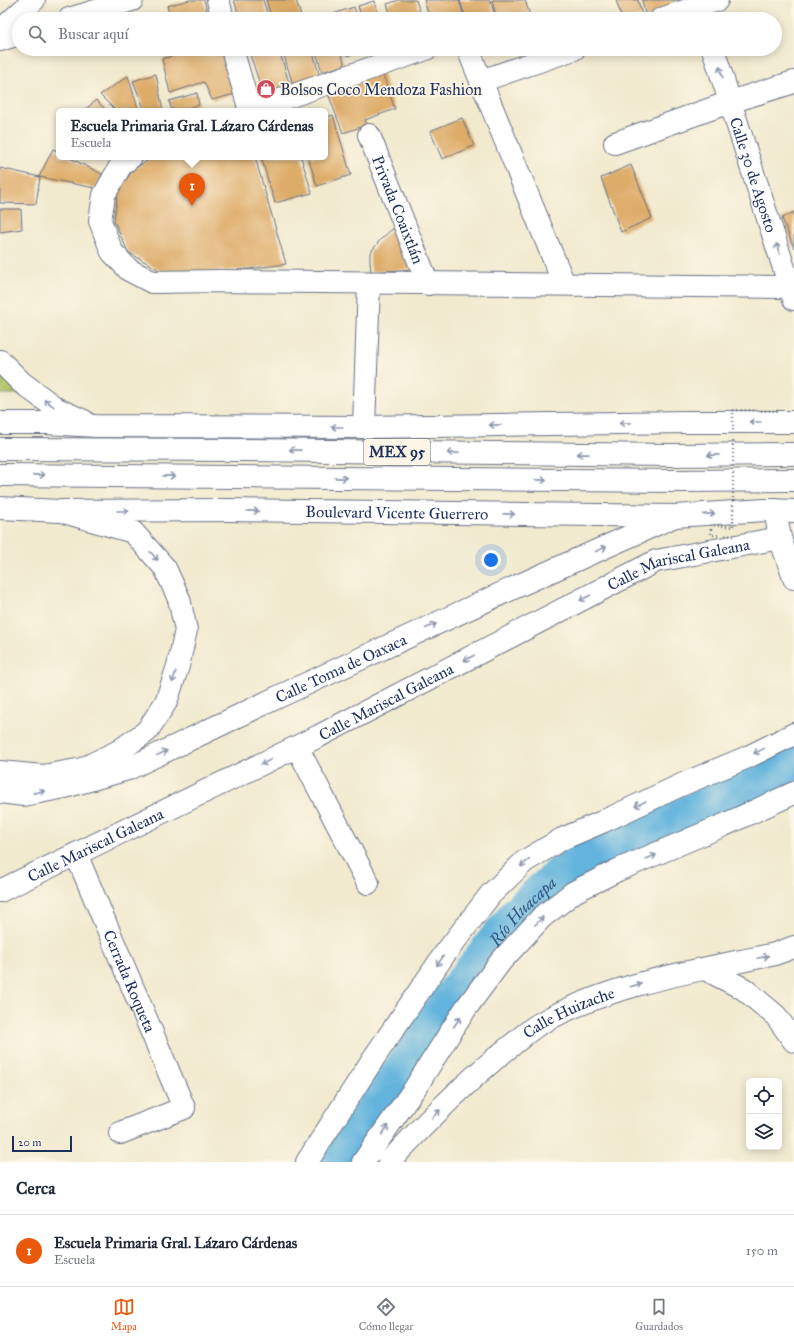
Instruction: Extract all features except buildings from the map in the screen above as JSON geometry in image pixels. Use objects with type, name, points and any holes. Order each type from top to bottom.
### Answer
[{"type":"main road","points":[[0,9],[33,0]]},
{"type":"main road","points":[[20,12],[33,0]]},
{"type":"main road","points":[[92,12],[132,0]]},
{"type":"main road","points":[[218,0],[221,12]]},
{"type":"main road","points":[[684,12],[704,6]]},
{"type":"main road","points":[[0,31],[12,20]]},
{"type":"main road","points":[[0,40],[12,36]]},
{"type":"main road","points":[[234,56],[248,108]]},
{"type":"main road","points":[[258,108],[406,56]]},
{"type":"main road","points":[[471,56],[564,284]]},
{"type":"main road","points":[[481,81],[554,56]]},
{"type":"main road","name":"Calle 30 de Agosto","points":[[715,56],[792,293]]},
{"type":"main road","points":[[615,143],[730,102],[794,82]]},
{"type":"main road","name":"Privada Coaixtlán","points":[[369,135],[428,284]]},
{"type":"main road","points":[[127,160],[121,165],[104,195],[100,221],[112,252],[129,270],[152,282],[564,284],[792,293]]},
{"type":"main road","points":[[364,427],[369,283]]},
{"type":"main road","points":[[0,361],[21,382],[57,409],[96,426]]},
{"type":"main road","points":[[0,423],[47,423],[96,426],[364,427],[686,422],[786,416]]},
{"type":"main road","name":"MEX 95","points":[[0,448],[669,455],[794,454]]},
{"type":"main road","name":"MEX 95","points":[[0,475],[666,481],[794,480]]},
{"type":"main road","name":"Boulevard Vicente Guerrero","points":[[0,508],[59,511],[228,510],[675,516],[784,511]]},
{"type":"main road","points":[[0,772],[43,776],[82,769],[119,751],[147,731],[166,702],[178,666],[185,637],[186,630],[179,599],[165,568],[133,532],[59,511]]},
{"type":"main road","points":[[784,511],[780,538],[794,578]]},
{"type":"main road","name":"Calle Toma de Oaxaca","points":[[0,792],[24,795],[65,787],[128,769],[486,600],[675,516]]},
{"type":"main road","name":"Calle Mariscal Galeana","points":[[0,890],[297,747],[656,561],[780,538]]},
{"type":"main road","points":[[307,1162],[373,1059],[444,955],[490,895],[525,861],[562,838],[602,822],[681,785],[750,756],[794,734]]},
{"type":"main road","points":[[297,747],[368,883]]},
{"type":"main road","points":[[363,1162],[415,1088],[466,1008],[501,961],[542,917],[574,892],[618,870],[724,825],[794,793]]},
{"type":"main road","name":"Cerrada Roqueta","points":[[76,854],[184,1108],[120,1133]]},
{"type":"main road","name":"Calle Huizache","points":[[389,1162],[453,1096],[496,1058],[540,1024],[595,998],[640,984],[775,954],[794,947]]},
{"type":"main road","points":[[705,969],[744,989],[776,1016],[794,1041]]},
{"type":"path","points":[[734,536],[711,535],[711,525],[733,527],[733,410],[786,416]]},
{"type":"green space","points":[[0,362],[33,394],[0,394]]},
{"type":"waterway","name":"Río Huacapa","points":[[338,1162],[446,1003],[518,912],[558,876],[592,853],[635,837],[794,764]]},
{"type":"place","name":"Bolsos Coco Mendoza Fashion","points":[[266,89]]},
{"type":"place","name":"Escuela Primaria Gral. Lázaro Cárdenas","points":[[192,206]]}]
